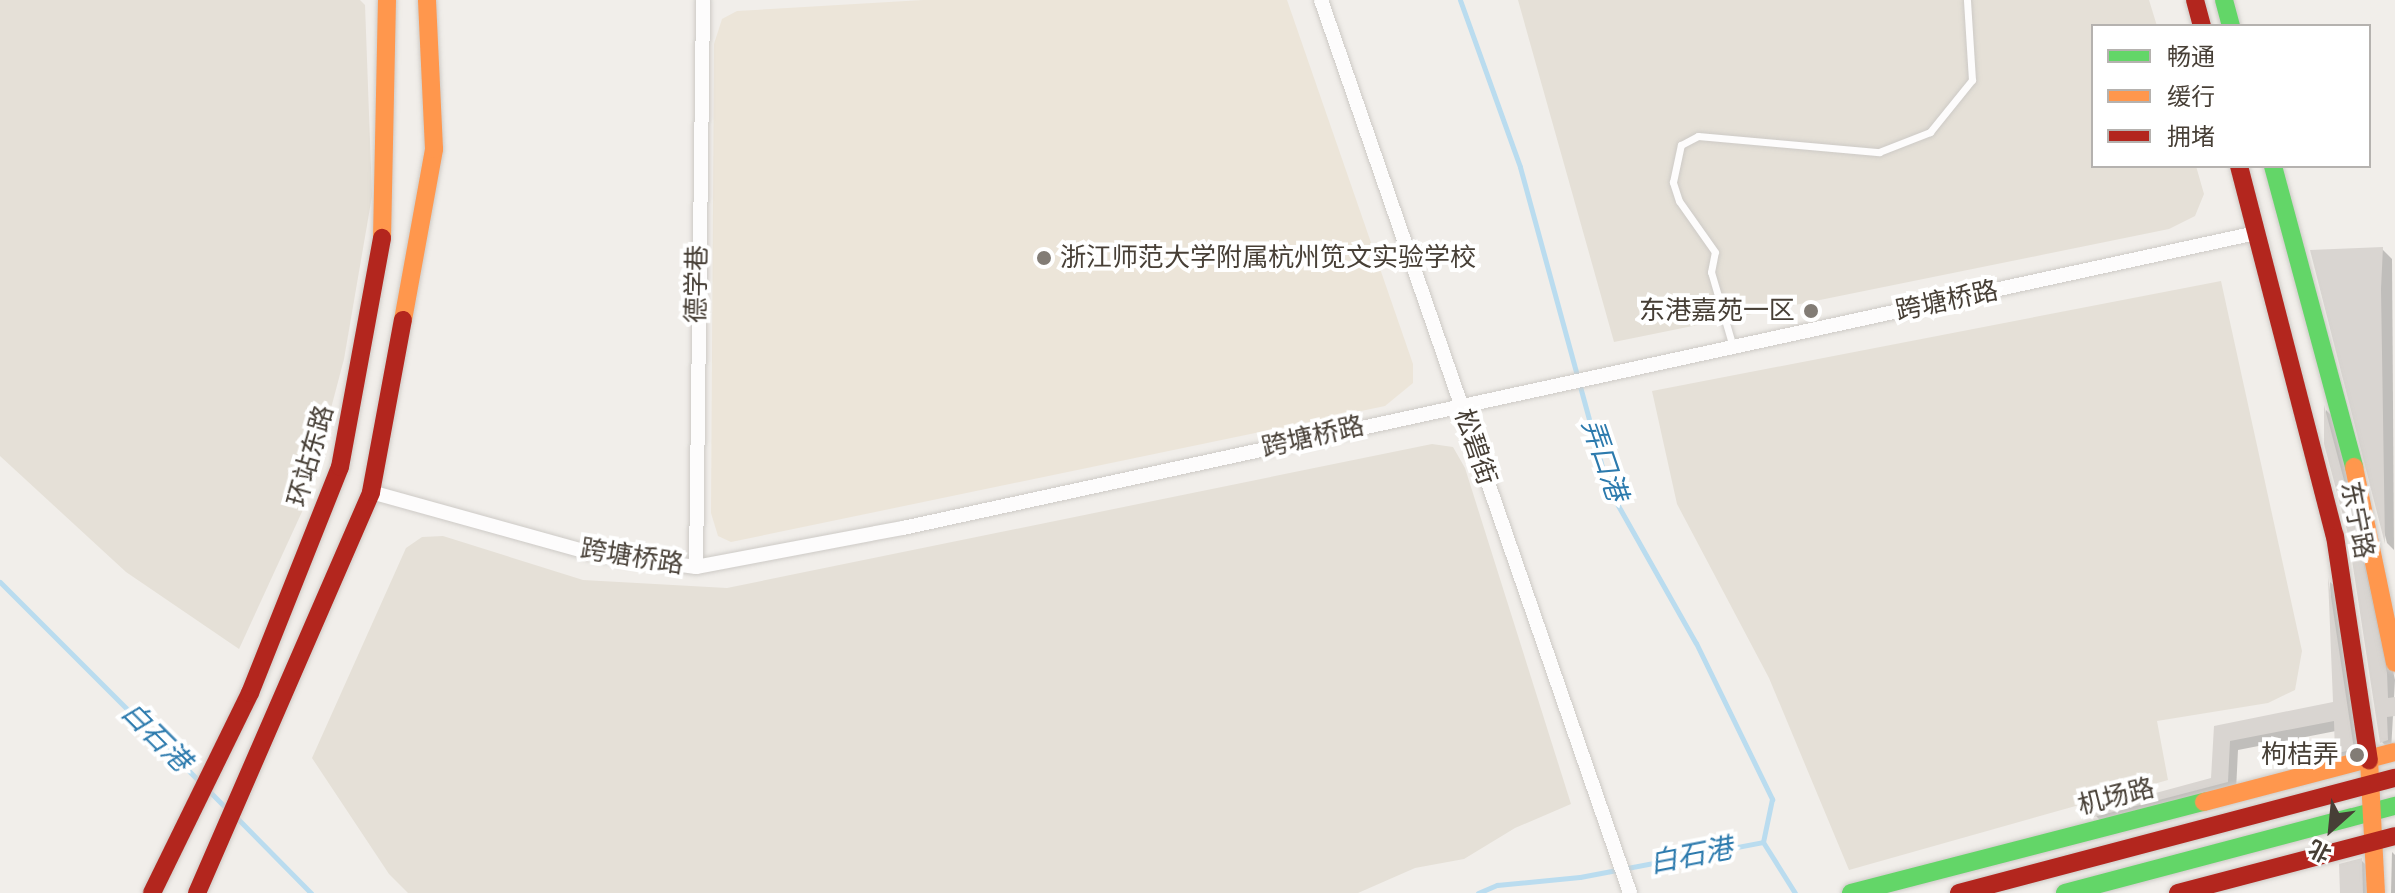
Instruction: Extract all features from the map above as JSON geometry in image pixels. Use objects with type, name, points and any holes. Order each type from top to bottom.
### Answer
[{"type":"main road","name":"环站东路","points":[[152,893],[240,714],[340,467],[363,361],[382,247],[387,0]]},
{"type":"main road","points":[[197,893],[371,492],[434,149],[427,0]]},
{"type":"main road","points":[[2195,0],[2201,24]]},
{"type":"main road","points":[[2224,0],[2230,24]]},
{"type":"main road","name":"东宁路","points":[[2240,168],[2335,536],[2370,760],[2374,812],[2386,839],[2376,893]]},
{"type":"main road","name":"东宁路","points":[[2274,168],[2366,511],[2395,663]]},
{"type":"main road","name":"机场路","points":[[1851,893],[2395,752]]},
{"type":"main road","name":"机场路","points":[[1959,893],[2395,778]]},
{"type":"main road","points":[[2069,893],[2395,806]]},
{"type":"main road","points":[[2178,893],[2386,839]]},
{"type":"street","name":"德学巷","points":[[696,567],[703,0]]},
{"type":"street","name":"松碧街","points":[[1321,0],[1607,834],[1630,893]]},
{"type":"street","name":"跨塘桥路","points":[[371,492],[591,553],[696,567],[903,528],[1460,404],[2256,233]]},
{"type":"lane","points":[[1733,347],[1711,272],[1715,252],[1679,201],[1673,182],[1681,145],[1698,136],[1879,152],[1930,132],[1972,80],[1967,0]]},
{"type":"shaded area","points":[[0,0],[360,0],[365,5],[372,196],[344,359],[306,503],[239,649],[126,572],[0,456]]},
{"type":"shaded area","name":"浙江师范大学附属杭州笕文实验学校","points":[[923,0],[1287,0],[1413,364],[1413,383],[1385,406],[731,542],[718,536],[711,513],[714,44],[722,19],[737,11]]},
{"type":"shaded area","points":[[1518,0],[2149,0],[2156,24],[2091,24],[2091,168],[2197,168],[2204,194],[2195,216],[2169,229],[1614,342]]},
{"type":"shaded area","name":"东港嘉苑一区","points":[[2221,281],[2302,651],[2295,690],[2268,703],[2157,721],[2168,780],[1849,870],[1769,678],[1677,504],[1652,391]]},
{"type":"shaded area","points":[[1432,444],[1453,447],[1465,468],[1571,804],[1515,828],[1464,859],[1415,868],[1358,893],[408,893],[389,874],[312,758],[406,548],[422,537],[443,536],[583,580],[727,588]]},
{"type":"building","points":[[2383,247],[2381,289],[2385,544],[2310,250]]},
{"type":"building","points":[[2324,405],[2353,514],[2387,673],[2388,698],[2395,697],[2395,716],[2387,717],[2388,740],[2380,743],[2348,534],[2324,444]]},
{"type":"building","points":[[2328,577],[2354,749],[2335,754],[2334,721],[2230,741],[2228,782],[2094,817],[2093,810],[2211,778],[2214,726],[2333,702]]},
{"type":"building","points":[[2362,858],[2363,893],[2340,893],[2339,864]]},
{"type":"waterway","name":"弄口港","points":[[1460,0],[1520,167],[1607,486],[1696,643],[1772,799],[1763,842],[1795,893]]},
{"type":"waterway","name":"白石港","points":[[0,582],[200,782]]},
{"type":"waterway","name":"白石港","points":[[207,789],[228,810]]},
{"type":"waterway","name":"白石港","points":[[236,817],[311,893]]},
{"type":"waterway","name":"白石港","points":[[1478,893],[1497,885],[1580,877],[1763,842]]},
{"type":"traffic: fast","points":[[2224,0],[2230,24]]},
{"type":"traffic: fast","points":[[2274,168],[2354,467]]},
{"type":"traffic: fast","points":[[1851,893],[2204,802]]},
{"type":"traffic: fast","points":[[2065,893],[2395,806]]},
{"type":"traffic: slow","points":[[382,238],[387,0]]},
{"type":"traffic: slow","points":[[403,320],[434,149],[427,0]]},
{"type":"traffic: slow","points":[[2354,467],[2395,663]]},
{"type":"traffic: slow","points":[[2204,802],[2395,752]]},
{"type":"traffic: slow","points":[[2369,760],[2376,893]]},
{"type":"traffic: jam","points":[[2195,0],[2201,24]]},
{"type":"traffic: jam","points":[[2240,168],[2335,536],[2369,760]]},
{"type":"traffic: jam","points":[[152,893],[250,693],[340,467],[382,238]]},
{"type":"traffic: jam","points":[[197,893],[371,492],[403,320]]},
{"type":"traffic: jam","points":[[1959,893],[2395,778]]},
{"type":"traffic: jam","points":[[2178,893],[2395,836]]},
{"type":"place","name":"浙江师范大学附属杭州笕文实验学校","points":[[1044,258]]},
{"type":"place","name":"东港嘉苑一区","points":[[1811,311]]},
{"type":"place","name":"枸桔弄","points":[[2357,755]]}]
